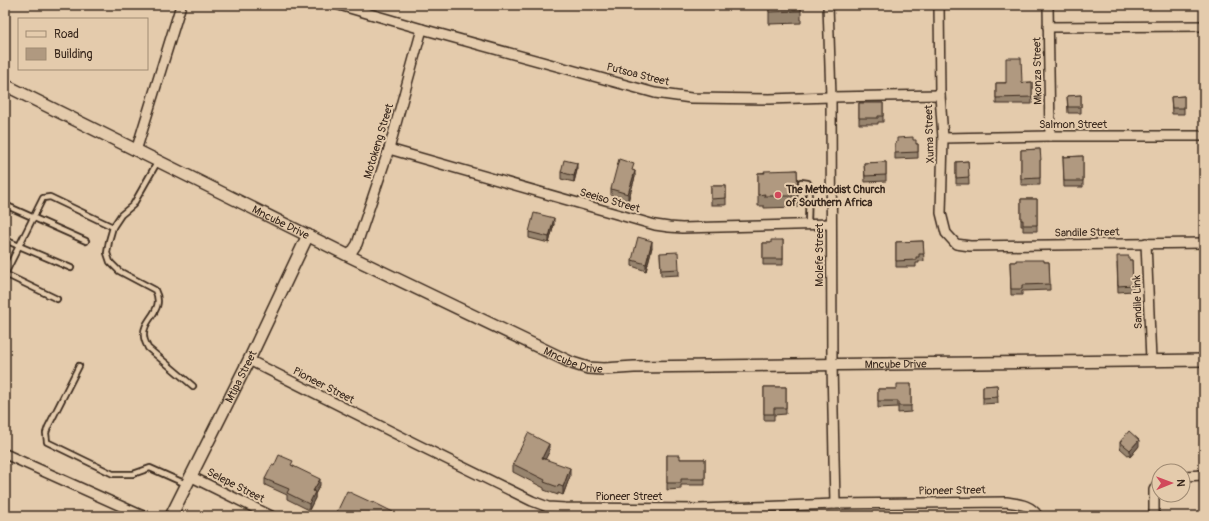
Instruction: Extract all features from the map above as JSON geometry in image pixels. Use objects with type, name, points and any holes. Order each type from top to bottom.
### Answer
[{"type":"street","points":[[136,150],[181,5]]},
{"type":"street","name":"Putsoa Street","points":[[339,5],[422,30],[655,92],[691,98],[769,99],[940,95]]},
{"type":"street","name":"Molefe Street","points":[[828,5],[831,97],[832,365],[835,504]]},
{"type":"street","name":"Xuma Street","points":[[939,5],[940,95],[943,138],[941,213],[946,233],[956,244],[970,246]]},
{"type":"street","name":"Mkonza Street","points":[[1048,5],[1050,136]]},
{"type":"street","points":[[1048,27],[1204,26]]},
{"type":"street","name":"Motokeng Street","points":[[349,256],[357,244],[389,149],[422,30]]},
{"type":"street","name":"Mncube Drive","points":[[5,85],[349,256],[546,350],[588,368],[604,369],[634,367],[1204,360]]},
{"type":"street","name":"Salmon Street","points":[[943,138],[1204,136]]},
{"type":"street","name":"Seeiso Street","points":[[389,149],[654,225],[682,228],[831,224]]},
{"type":"street","name":"Mtipa Street","points":[[171,516],[249,360],[308,235]]},
{"type":"street","name":"Sandile Link","points":[[1146,243],[1152,360]]},
{"type":"street","name":"Sandile Street","points":[[970,246],[1204,243]]},
{"type":"street","name":"Pioneer Street","points":[[249,360],[416,444],[532,500],[548,506],[565,508],[700,512],[835,504],[1006,502],[1024,504],[1038,516]]},
{"type":"street","points":[[5,454],[143,516]]},
{"type":"street","points":[[1191,476],[1204,475]]},
{"type":"street","name":"Selepe Street","points":[[188,480],[271,516]]},
{"type":"street","points":[[1154,503],[1154,516]]},
{"type":"lane","points":[[158,161],[133,205],[121,215],[113,227],[107,253],[110,262],[119,271],[155,290],[159,300],[157,307],[144,330],[144,336],[148,348],[193,386]]},
{"type":"lane","points":[[801,182],[808,183],[809,186],[808,224]]},
{"type":"lane","points":[[57,299],[5,274],[43,198],[48,197],[113,227]]},
{"type":"lane","points":[[5,205],[86,241]]},
{"type":"lane","points":[[5,240],[72,268]]},
{"type":"lane","points":[[79,366],[48,427],[46,433],[47,442],[113,474],[133,474],[150,468],[188,480]]},
{"type":"building","points":[[769,5],[801,5],[801,11],[769,12]]},
{"type":"building","points":[[1006,58],[1021,58],[1022,83],[1032,82],[1032,97],[996,98],[996,83],[1006,83]]},
{"type":"building","points":[[1081,95],[1081,107],[1068,107],[1067,96]]},
{"type":"building","points":[[1184,96],[1184,108],[1172,108],[1171,97]]},
{"type":"building","points":[[859,103],[883,103],[883,116],[878,116],[878,118],[859,118]]},
{"type":"building","points":[[913,137],[913,140],[916,140],[916,144],[918,144],[918,152],[895,153],[895,143],[897,142],[897,138]]},
{"type":"building","points":[[1040,149],[1040,178],[1021,179],[1021,150]]},
{"type":"building","points":[[1083,156],[1083,181],[1064,181],[1063,157]]},
{"type":"building","points":[[619,159],[634,164],[632,170],[635,171],[628,194],[611,189]]},
{"type":"building","points":[[564,160],[577,163],[574,176],[561,172]]},
{"type":"building","points":[[968,161],[969,177],[956,178],[956,162]]},
{"type":"building","points":[[886,162],[886,175],[865,176],[864,163]]},
{"type":"building","points":[[797,170],[798,196],[758,195],[758,173],[765,173],[764,171]]},
{"type":"building","points":[[711,186],[726,186],[726,198],[711,199]]},
{"type":"building","points":[[1021,199],[1037,199],[1037,225],[1023,225],[1023,220],[1021,220]]},
{"type":"building","points":[[534,213],[554,218],[549,237],[529,232]]},
{"type":"building","points":[[638,237],[652,241],[646,264],[632,260]]},
{"type":"building","points":[[771,240],[783,240],[783,259],[763,259],[763,243],[771,243]]},
{"type":"building","points":[[923,241],[924,254],[919,254],[919,257],[916,257],[916,260],[896,261],[896,242]]},
{"type":"building","points":[[678,252],[679,269],[661,270],[660,253]]},
{"type":"building","points":[[1117,256],[1129,256],[1129,260],[1132,260],[1133,285],[1118,286]]},
{"type":"building","points":[[1016,260],[1044,260],[1044,262],[1049,262],[1050,284],[1022,285],[1022,289],[1011,289],[1010,262],[1016,262]]},
{"type":"building","points":[[897,384],[911,384],[911,406],[898,406],[898,401],[878,401],[878,389],[897,389]]},
{"type":"building","points":[[997,385],[998,397],[983,398],[983,386]]},
{"type":"building","points":[[764,387],[786,387],[786,408],[774,408],[774,414],[764,414]]},
{"type":"building","points":[[1129,431],[1139,440],[1130,450],[1120,442]]},
{"type":"building","points":[[528,433],[549,444],[542,458],[570,468],[563,487],[558,485],[558,487],[544,482],[545,480],[513,464]]},
{"type":"building","points":[[279,455],[293,461],[291,465],[320,479],[313,491],[315,492],[309,504],[287,493],[289,489],[265,479],[272,465],[274,466]]},
{"type":"building","points":[[667,455],[680,455],[680,459],[705,459],[705,479],[681,479],[681,483],[667,483]]},
{"type":"building","points":[[347,491],[393,512],[391,516],[335,516]]},
{"type":"place","name":"The Methodist Church of Southern Africa","points":[[778,195]]}]
